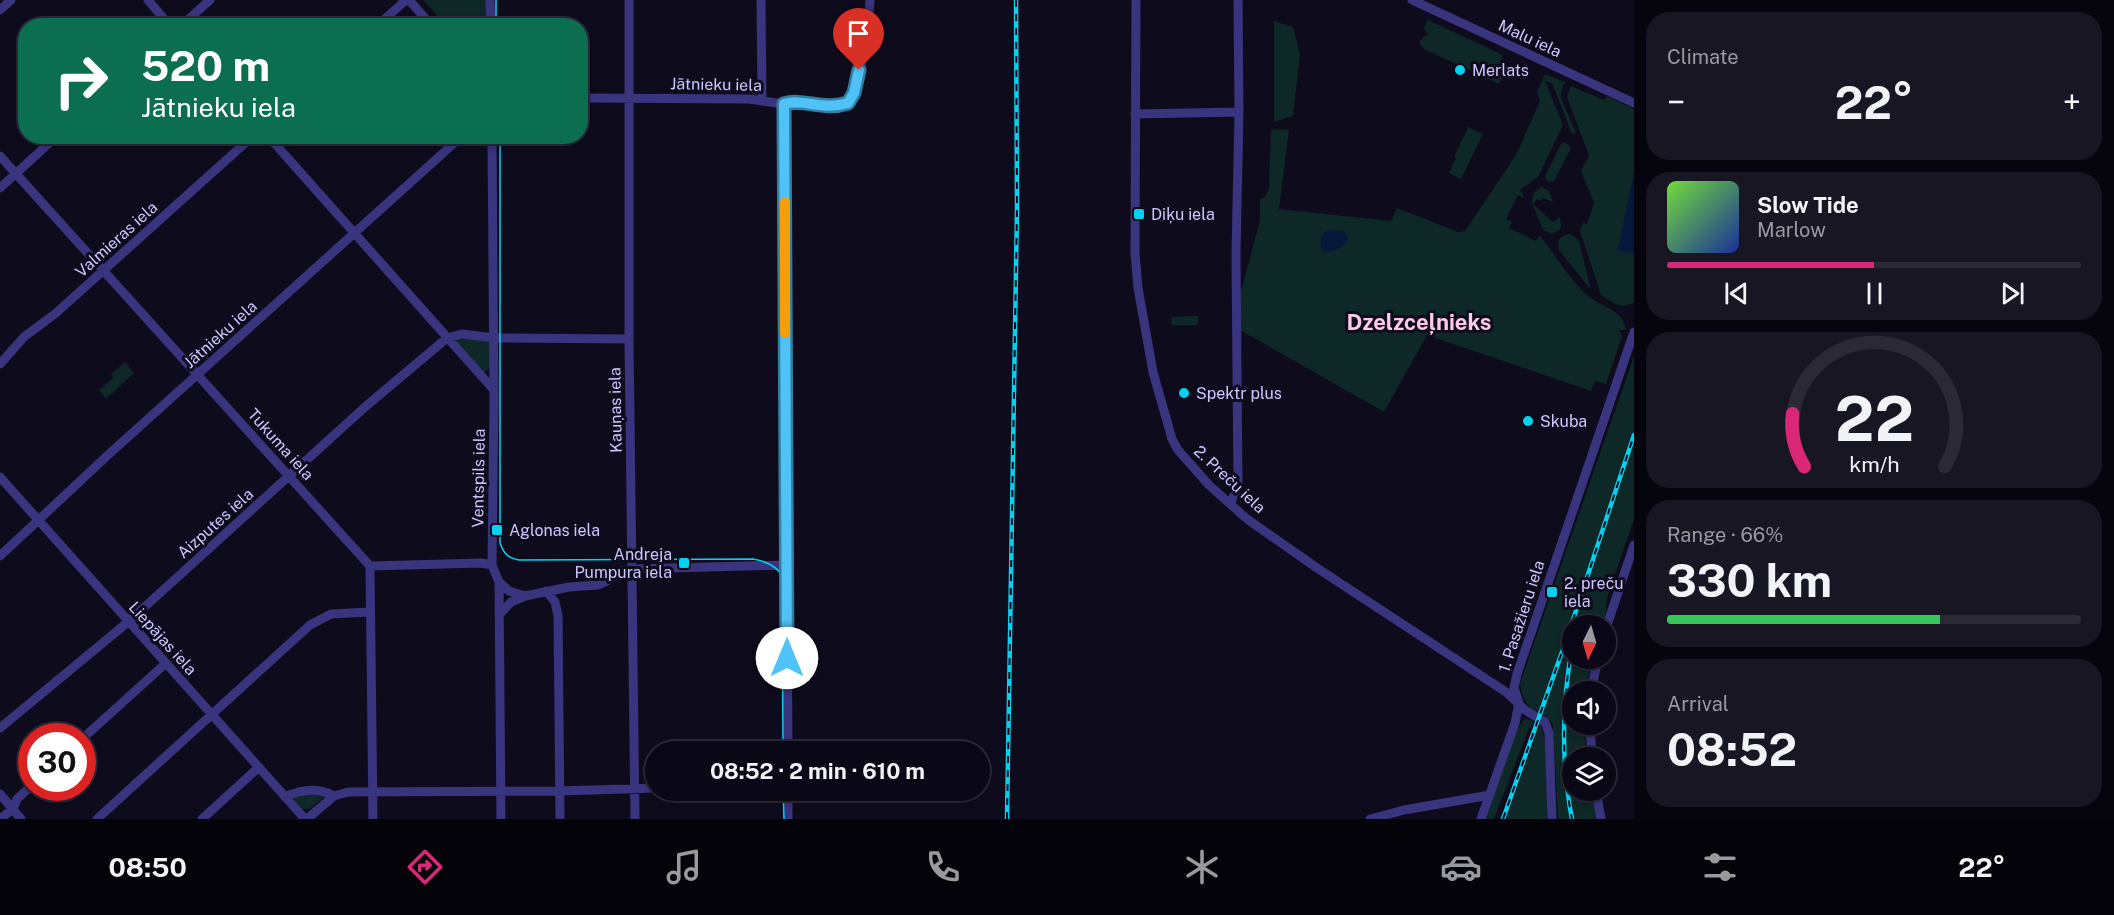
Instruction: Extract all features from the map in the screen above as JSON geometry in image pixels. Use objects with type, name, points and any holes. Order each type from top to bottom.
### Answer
[{"type":"street","points":[[0,10],[11,0]]},
{"type":"street","points":[[148,0],[163,18]]},
{"type":"street","points":[[190,18],[210,0]]},
{"type":"street","points":[[386,18],[407,0],[424,18]]},
{"type":"street","points":[[490,0],[490,18]]},
{"type":"street","name":"Kauņas iela","points":[[629,0],[629,339],[635,819]]},
{"type":"street","points":[[761,0],[762,99]]},
{"type":"street","name":"Jātnieku iela","points":[[588,99],[762,99],[784,104],[792,102],[830,107],[848,103],[854,93],[868,26],[870,0]]},
{"type":"street","name":"2. Preču iela","points":[[1136,0],[1137,276],[1158,392],[1178,450],[1209,485],[1230,504],[1317,568],[1506,692],[1525,710],[1545,722],[1548,729],[1552,819]]},
{"type":"street","points":[[1230,504],[1238,487],[1236,254],[1239,112],[1238,0]]},
{"type":"street","name":"Malu iela","points":[[1412,0],[1634,103]]},
{"type":"street","points":[[784,104],[788,741]]},
{"type":"street","points":[[1135,114],[1239,112]]},
{"type":"street","points":[[0,188],[48,144]]},
{"type":"street","name":"Valmieras iela","points":[[0,364],[24,337],[56,313],[244,144]]},
{"type":"street","points":[[275,144],[494,390]]},
{"type":"street","name":"Jātnieku iela","points":[[0,556],[453,144]]},
{"type":"street","name":"Ventspils iela","points":[[492,144],[494,390],[492,565],[499,582],[501,819]]},
{"type":"street","name":"Tukuma iela","points":[[0,156],[370,566]]},
{"type":"street","name":"1. Pasažieru iela","points":[[1481,819],[1507,749],[1519,703],[1514,688],[1517,674],[1634,332]]},
{"type":"street","points":[[447,338],[462,334],[494,338],[629,339]]},
{"type":"street","name":"Aizputes iela","points":[[0,728],[128,622],[365,407],[447,338]]},
{"type":"street","name":"Liepājas iela","points":[[0,477],[306,819]]},
{"type":"street","points":[[1610,615],[1634,545]]},
{"type":"street","points":[[373,819],[370,566],[481,563],[492,565]]},
{"type":"street","points":[[499,615],[511,602],[525,596],[546,591],[598,585],[632,568],[787,565]]},
{"type":"street","points":[[499,582],[508,591],[525,596]]},
{"type":"street","points":[[546,591],[555,602],[558,615],[560,819]]},
{"type":"street","points":[[96,819],[310,625],[331,614],[370,612]]},
{"type":"street","points":[[96,726],[165,664]]},
{"type":"street","points":[[202,819],[259,767]]},
{"type":"street","points":[[306,819],[334,796],[348,792],[560,792],[645,788]]},
{"type":"street","points":[[285,797],[297,791],[324,790],[334,796]]},
{"type":"street","points":[[0,794],[21,819]]},
{"type":"street","points":[[1370,819],[1404,810],[1490,795]]},
{"type":"street","points":[[0,819],[13,809],[18,797]]},
{"type":"street","points":[[788,801],[788,819]]},
{"type":"street","points":[[1598,801],[1601,819]]},
{"type":"green space","points":[[423,0],[486,0],[487,18],[440,18]]},
{"type":"green space","points":[[1428,20],[1501,54],[1505,70],[1499,84],[1424,49],[1419,43],[1423,37],[1428,35],[1424,28]]},
{"type":"green space","points":[[1274,21],[1293,27],[1300,55],[1293,116],[1274,122]]},
{"type":"green space","points":[[1545,74],[1565,82],[1561,98],[1576,133],[1572,134],[1552,83],[1545,81],[1563,125],[1538,177],[1521,189],[1520,192],[1523,193],[1524,198],[1518,195],[1506,219],[1512,222],[1509,228],[1536,241],[1539,236],[1541,237],[1580,288],[1591,298],[1621,317],[1626,330],[1619,330],[1622,336],[1606,384],[1595,381],[1591,391],[1427,335],[1384,412],[1240,330],[1239,299],[1260,220],[1260,199],[1264,198],[1269,189],[1271,129],[1289,130],[1279,209],[1391,221],[1397,208],[1458,232],[1465,231],[1516,155],[1540,101],[1537,92]]},
{"type":"green space","points":[[1571,86],[1604,100],[1607,96],[1634,109],[1634,302],[1630,305],[1617,305],[1601,295],[1580,231],[1583,223],[1587,224],[1594,203],[1581,171],[1589,156],[1567,97]]},
{"type":"green space","points":[[1468,127],[1483,134],[1461,179],[1449,173]]},
{"type":"green space","points":[[1564,142],[1570,146],[1570,150],[1554,181],[1548,182],[1545,176]]},
{"type":"green space","points":[[1541,187],[1549,191],[1553,202],[1543,198],[1540,201],[1537,199],[1533,204],[1553,222],[1560,217],[1561,227],[1552,234],[1543,230],[1532,203],[1533,193]]},
{"type":"green space","points":[[1569,234],[1579,241],[1591,290],[1559,250],[1559,239]]},
{"type":"green space","points":[[1198,316],[1198,325],[1172,325],[1171,317]]},
{"type":"green space","points":[[459,338],[487,340],[490,365],[488,370],[484,372],[456,341]]},
{"type":"green space","points":[[1634,356],[1634,519],[1607,598],[1605,615],[1562,615],[1562,669],[1590,669],[1588,681],[1562,681],[1562,735],[1585,735],[1586,747],[1562,747],[1562,801],[1593,801],[1597,819],[1558,819],[1553,725],[1544,715],[1530,707],[1522,695],[1520,684],[1550,597],[1554,599],[1556,593],[1552,591]]},
{"type":"green space","points":[[125,362],[134,373],[106,399],[99,390],[113,378],[111,374]]},
{"type":"green space","points":[[1525,719],[1534,721],[1529,728],[1494,819],[1486,819],[1514,736]]},
{"type":"green space","points":[[1540,724],[1546,754],[1547,819],[1506,819]]},
{"type":"green space","points":[[323,794],[324,797],[309,809],[302,809],[294,799],[296,795]]},
{"type":"water","points":[[1634,172],[1634,253],[1618,249]]},
{"type":"water","points":[[1329,230],[1343,231],[1348,235],[1347,243],[1331,251],[1321,250],[1322,235]]},
{"type":"tram line","points":[[496,0],[496,18]]},
{"type":"tram line","points":[[500,144],[500,543],[509,557],[519,560],[753,559],[774,567],[783,577],[786,590],[783,632],[783,741]]},
{"type":"tram line","points":[[783,801],[784,819]]},
{"type":"railway","points":[[1007,819],[1017,208],[1016,0]]},
{"type":"railway","points":[[1503,819],[1568,635],[1634,435]]},
{"type":"railway","points":[[1569,669],[1564,733],[1566,777],[1572,819]]},
{"type":"slow traffic","points":[[785,202],[785,333]]},
{"type":"place","name":"Merlats","points":[[1460,70]]},
{"type":"place","name":"Diķu iela","points":[[1139,214]]},
{"type":"place","name":"Spektr plus","points":[[1184,393]]},
{"type":"place","name":"Skuba","points":[[1528,421]]},
{"type":"place","name":"Aglonas iela","points":[[497,530]]},
{"type":"place","name":"Andreja Pumpura iela","points":[[684,563]]},
{"type":"place","name":"2. preču iela","points":[[1552,592]]},
{"type":"district","name":"Dzelzceļnieks","points":[[1419,322]]},
{"type":"route","points":[[787,658],[784,104],[792,102],[830,107],[848,103],[854,93],[859,70]]}]
